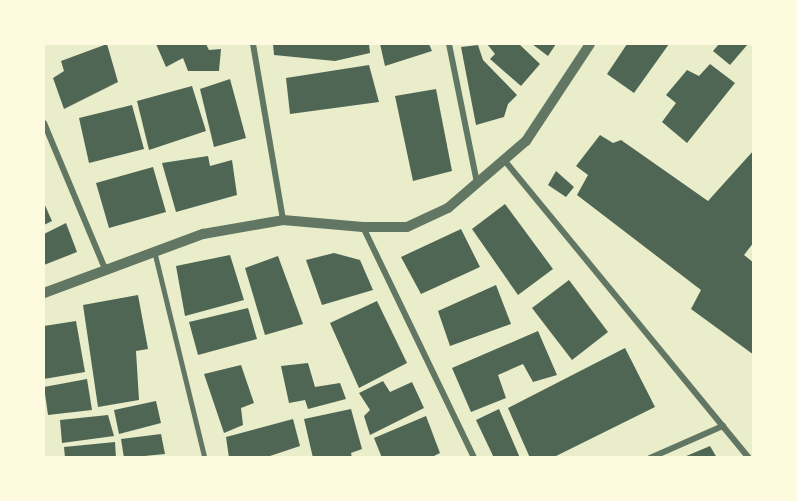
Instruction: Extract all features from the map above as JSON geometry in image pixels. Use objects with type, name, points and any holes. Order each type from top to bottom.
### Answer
[{"type":"street","points":[[253,44],[283,220]]},
{"type":"street","points":[[449,44],[477,184]]},
{"type":"street","points":[[44,293],[202,234],[283,220],[363,227],[407,226],[448,208],[526,141],[590,44]]},
{"type":"street","points":[[44,123],[105,269]]},
{"type":"street","points":[[505,161],[749,458]]},
{"type":"street","points":[[363,227],[474,458]]},
{"type":"street","points":[[650,458],[723,426]]},
{"type":"lane","points":[[155,250],[205,458]]},
{"type":"building","points":[[107,44],[118,82],[64,109],[53,78],[64,71],[61,61]]},
{"type":"building","points":[[156,44],[206,44],[209,50],[221,49],[219,71],[188,71],[183,58],[166,67]]},
{"type":"building","points":[[273,44],[369,44],[370,53],[335,61],[274,55]]},
{"type":"building","points":[[380,44],[429,44],[432,51],[385,66]]},
{"type":"building","points":[[487,44],[519,44],[540,64],[521,86],[490,59],[495,54]]},
{"type":"building","points":[[532,44],[556,44],[548,56]]},
{"type":"building","points":[[627,44],[669,44],[634,93],[607,74]]},
{"type":"building","points":[[719,44],[748,44],[730,65],[713,51]]},
{"type":"building","points":[[478,45],[483,60],[517,95],[508,104],[504,117],[476,125],[461,47]]},
{"type":"building","points":[[710,64],[735,83],[687,143],[662,122],[676,103],[666,95],[687,70],[699,76]]},
{"type":"building","points":[[369,65],[379,102],[290,114],[286,78]]},
{"type":"building","points":[[230,79],[246,138],[214,147],[200,89]]},
{"type":"building","points":[[192,86],[206,131],[149,150],[137,101]]},
{"type":"building","points":[[436,89],[452,171],[413,181],[395,96]]},
{"type":"building","points":[[132,105],[144,149],[89,163],[79,118]]},
{"type":"building","points":[[600,135],[613,143],[621,140],[708,201],[754,150],[754,242],[744,255],[754,263],[754,355],[691,309],[701,290],[577,195],[588,175],[576,166]]},
{"type":"building","points":[[208,156],[210,166],[232,160],[237,195],[176,212],[162,163]]},
{"type":"building","points":[[153,167],[166,212],[109,228],[96,183]]},
{"type":"building","points":[[556,171],[574,187],[566,197],[548,185]]},
{"type":"building","points":[[44,203],[52,221],[44,225]]},
{"type":"building","points":[[505,204],[553,269],[518,295],[472,229]]},
{"type":"building","points":[[66,223],[77,252],[44,265],[44,234]]},
{"type":"building","points":[[461,229],[480,267],[421,294],[401,257]]},
{"type":"building","points":[[334,253],[360,260],[373,290],[322,305],[306,260]]},
{"type":"building","points":[[230,255],[244,300],[185,316],[176,266]]},
{"type":"building","points":[[278,256],[303,324],[265,335],[245,268]]},
{"type":"building","points":[[569,280],[608,332],[572,360],[532,308]]},
{"type":"building","points":[[496,285],[511,324],[450,346],[438,311]]},
{"type":"building","points":[[138,295],[148,349],[136,351],[139,400],[98,407],[83,305]]},
{"type":"building","points":[[377,301],[407,363],[359,388],[330,323]]},
{"type":"building","points":[[248,308],[257,339],[198,355],[189,322]]},
{"type":"building","points":[[76,321],[85,372],[44,379],[44,326]]},
{"type":"building","points":[[538,331],[557,375],[533,382],[523,364],[498,375],[506,398],[471,412],[452,368]]},
{"type":"building","points":[[625,348],[655,407],[552,458],[530,458],[508,408]]},
{"type":"building","points":[[308,363],[315,387],[340,383],[346,399],[308,409],[305,400],[289,403],[281,366]]},
{"type":"building","points":[[241,365],[254,403],[241,408],[243,425],[224,433],[204,374]]},
{"type":"building","points":[[87,379],[92,410],[48,415],[44,387]]},
{"type":"building","points":[[383,381],[390,392],[412,382],[424,408],[370,435],[364,416],[370,410],[359,393]]},
{"type":"building","points":[[156,401],[161,423],[119,434],[114,410]]},
{"type":"building","points":[[351,409],[362,449],[351,453],[352,458],[313,458],[304,419]]},
{"type":"building","points":[[499,409],[520,458],[494,458],[476,420]]},
{"type":"building","points":[[108,415],[114,436],[62,443],[60,420]]},
{"type":"building","points":[[426,416],[440,453],[430,458],[382,458],[374,438]]},
{"type":"building","points":[[293,419],[300,446],[264,458],[229,458],[226,437]]},
{"type":"building","points":[[161,434],[165,454],[124,458],[121,439]]},
{"type":"building","points":[[115,442],[116,458],[65,458],[64,447]]},
{"type":"building","points":[[710,446],[717,458],[684,458],[684,457]]}]
